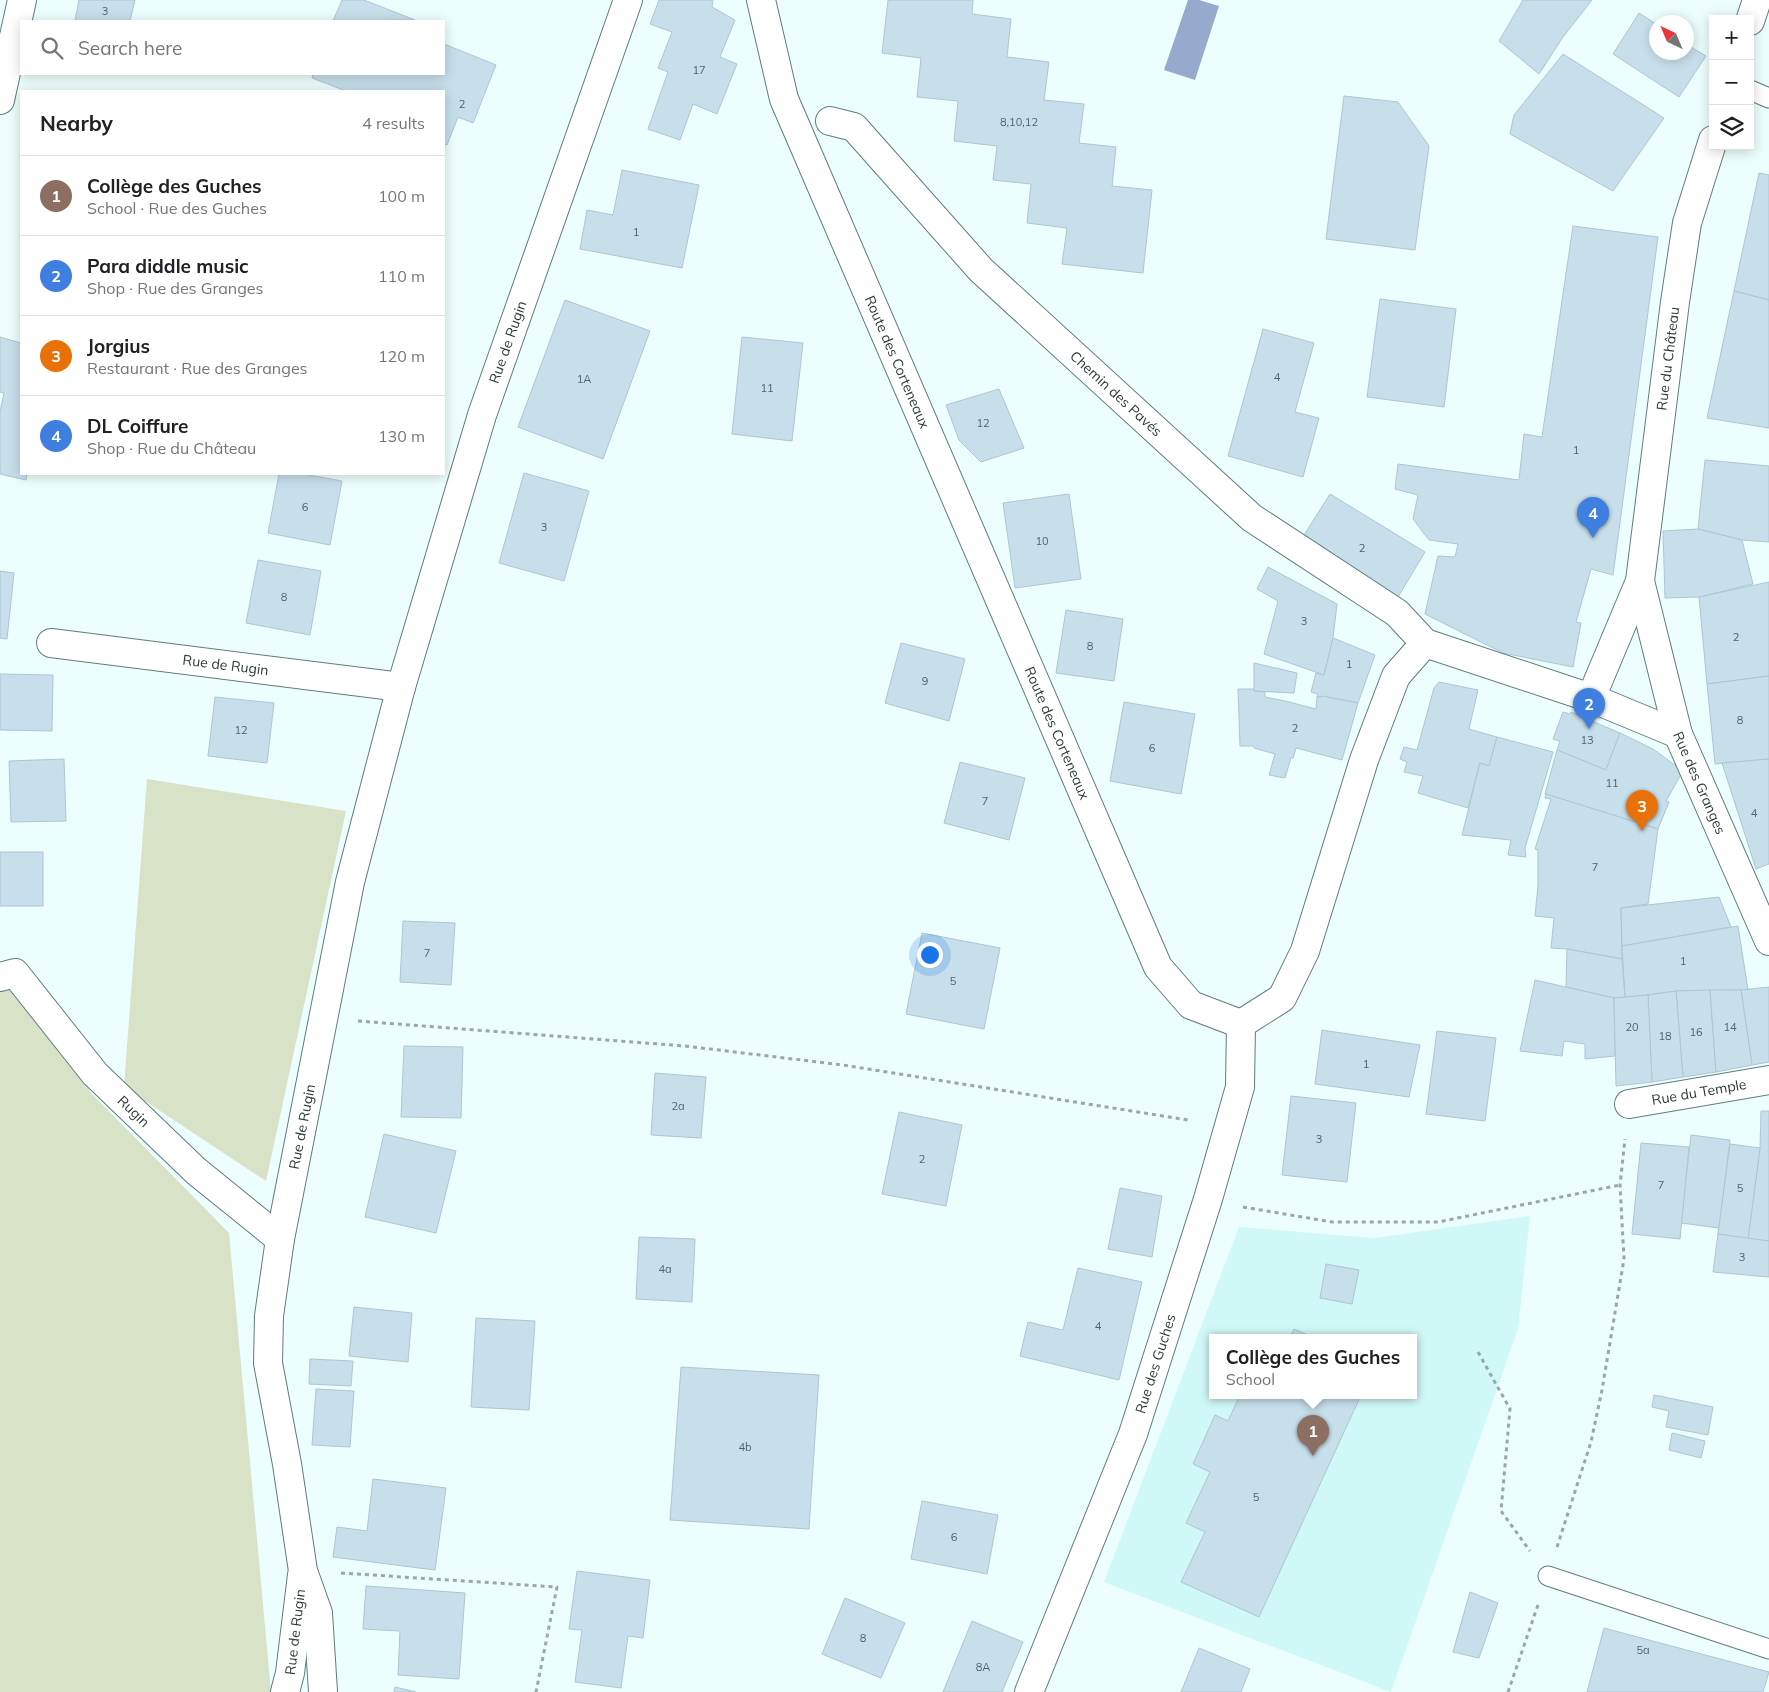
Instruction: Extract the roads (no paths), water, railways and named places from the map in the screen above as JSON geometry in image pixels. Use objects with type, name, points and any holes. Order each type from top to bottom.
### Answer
[{"type":"street","points":[[0,100],[22,0]]},
{"type":"street","name":"Rue de Rugin","points":[[323,1692],[318,1613],[303,1571],[287,1464],[268,1363],[269,1316],[280,1239],[350,882],[401,687],[482,415],[628,0]]},
{"type":"street","name":"Route des Corteneaux","points":[[761,0],[784,99],[1158,967],[1191,1005],[1241,1024]]},
{"type":"street","points":[[1752,15],[1756,0]]},
{"type":"street","name":"Chemin des Pavés","points":[[830,121],[854,127],[981,270],[1252,518],[1397,613],[1425,642]]},
{"type":"street","name":"Rue du Château","points":[[1592,698],[1640,581],[1675,302],[1687,223],[1710,150]]},
{"type":"street","name":"Rue du Château","points":[[1640,581],[1678,734]]},
{"type":"street","points":[[1241,1024],[1282,998],[1305,951],[1367,751],[1396,676],[1425,642]]},
{"type":"street","name":"Rue des Granges","points":[[1425,642],[1592,698],[1678,734],[1769,940]]},
{"type":"street","name":"Rue de Rugin","points":[[51,643],[401,687]]},
{"type":"street","name":"Rugin","points":[[0,977],[14,974],[95,1074],[196,1171],[280,1239]]},
{"type":"street","name":"Rue des Guches","points":[[1029,1692],[1133,1434],[1205,1208],[1240,1087],[1241,1024]]},
{"type":"street","name":"Rue du Temple","points":[[1629,1104],[1769,1080]]},
{"type":"street","name":"Rue de Rugin","points":[[285,1692],[290,1673],[303,1571]]},
{"type":"lane","points":[[1754,92],[1769,98]]},
{"type":"lane","points":[[1548,1576],[1769,1649]]},
{"type":"place","name":"DL Coiffure","points":[[1593,538]]},
{"type":"place","name":"Para diddle music","points":[[1589,729]]},
{"type":"place","name":"Jorgius","points":[[1642,831]]},
{"type":"place","name":"Collège des Guches","points":[[1313,1456]]}]
